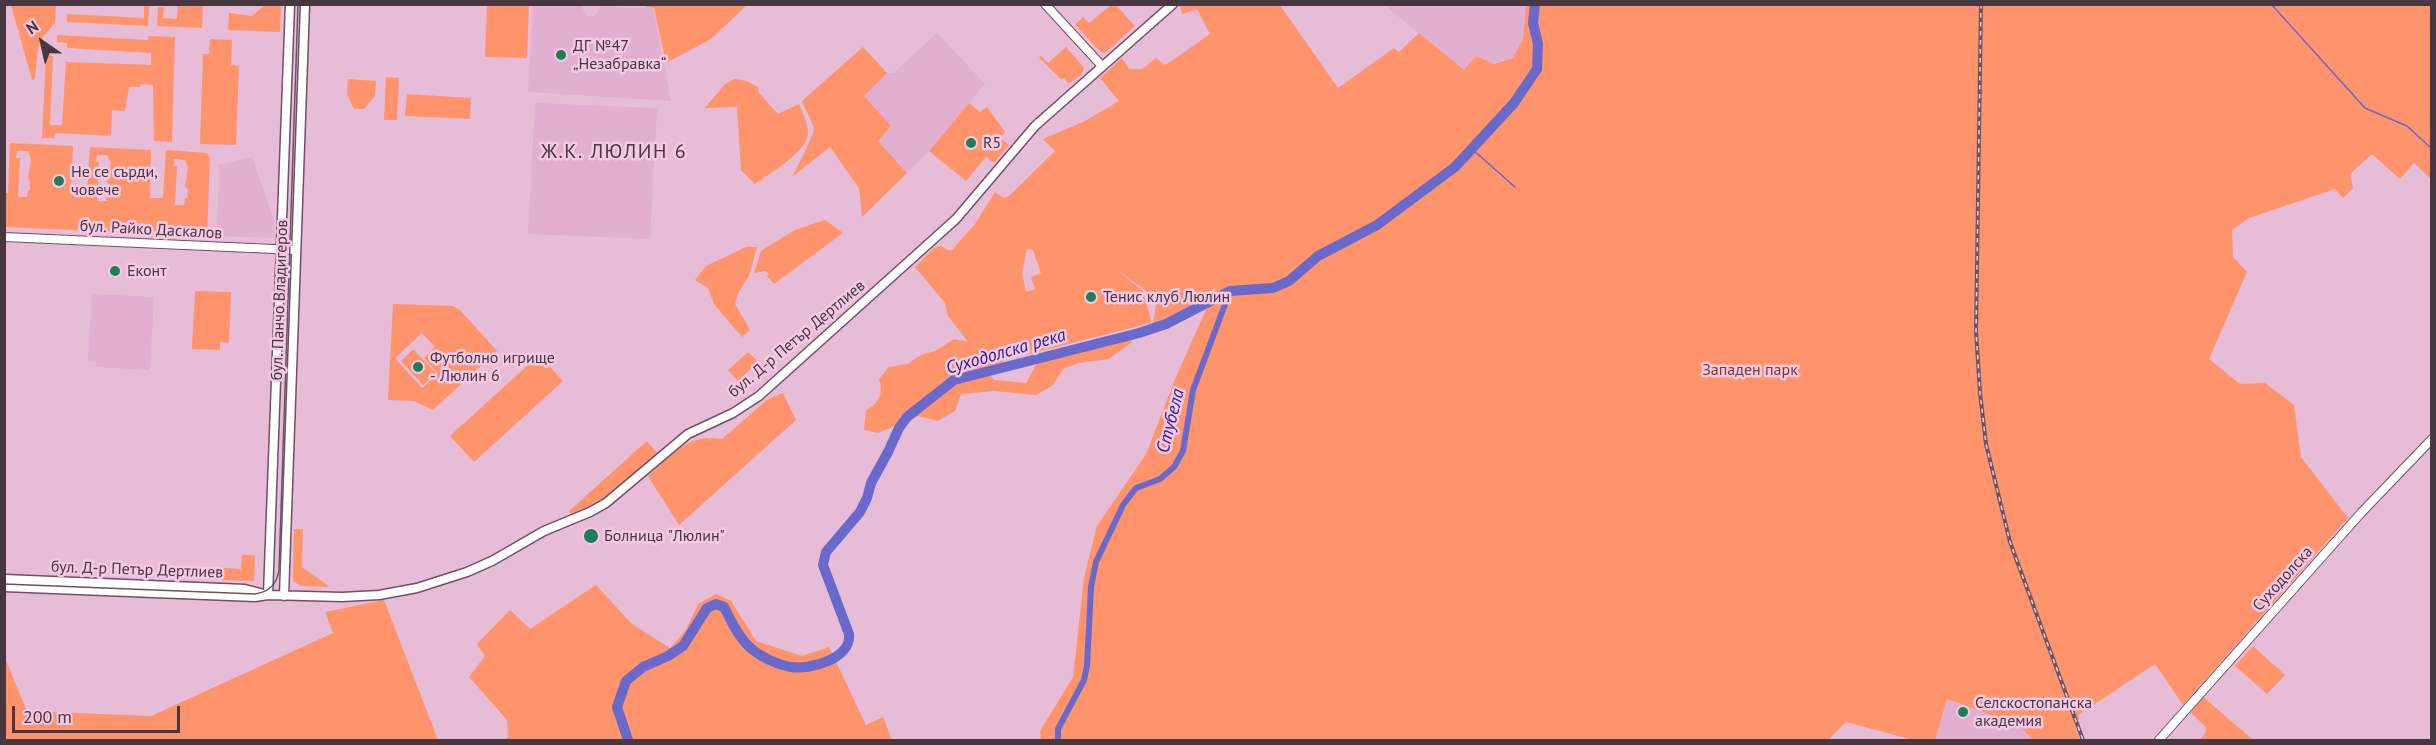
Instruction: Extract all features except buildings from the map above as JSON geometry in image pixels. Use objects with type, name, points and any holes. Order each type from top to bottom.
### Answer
[{"type":"main road","name":"бул. Панчо Владигеров","points":[[268,595],[290,4]]},
{"type":"main road","name":"бул. Панчо Владигеров","points":[[284,596],[304,4]]},
{"type":"main road","name":"бул. Д-р Петър Дертлиев","points":[[4,586],[245,597],[268,595],[379,596],[425,586],[492,561],[534,536],[591,512],[606,503],[688,434],[746,405],[766,390],[956,219],[1035,126],[1173,4]]},
{"type":"main road","name":"бул. Д-р Петър Дертлиев","points":[[4,579],[244,589],[268,595]]},
{"type":"street","points":[[1045,4],[1102,66]]},
{"type":"street","name":"бул. Райко Даскалов","points":[[4,237],[296,250]]},
{"type":"street","name":"Суходолска","points":[[2159,741],[2361,513],[2432,440]]},
{"type":"shaded area","points":[[1391,4],[1526,5],[1523,39],[1513,58],[1464,70],[1388,8]]},
{"type":"shaded area","points":[[533,5],[582,6],[585,15],[590,17],[596,15],[600,7],[653,8],[671,101],[528,92]]},
{"type":"shaded area","points":[[937,33],[985,84],[929,151],[907,173],[878,141],[891,126],[863,96],[887,73],[893,73]]},
{"type":"shaded area","points":[[535,103],[657,108],[650,239],[528,234]]},
{"type":"shaded area","points":[[252,157],[274,220],[273,238],[217,236],[219,165]]},
{"type":"shaded area","points":[[92,294],[154,297],[150,370],[96,367],[96,361],[88,360]]},
{"type":"shaded area","name":"Селскостопанска академия","points":[[1947,699],[2019,725],[2033,740],[1935,740]]},
{"type":"green space","points":[[266,4],[281,5],[280,32],[228,30],[229,13],[252,16]]},
{"type":"green space","points":[[646,4],[747,5],[711,39],[666,63],[654,8],[646,7]]},
{"type":"green space","points":[[1115,4],[1135,26],[1102,53],[1075,25],[1083,17],[1089,23]]},
{"type":"green space","points":[[11,5],[56,5],[55,23],[42,38],[38,49],[35,79],[32,80]]},
{"type":"green space","points":[[138,5],[149,5],[148,26],[67,22],[67,14],[144,18],[144,6]]},
{"type":"green space","points":[[178,5],[203,5],[202,28],[157,26],[158,7],[164,7],[163,18],[177,19]]},
{"type":"green space","points":[[487,5],[529,5],[527,58],[485,57]]},
{"type":"green space","name":"Западен парк","points":[[1180,5],[1280,5],[1338,88],[1394,48],[1399,52],[1419,33],[1464,70],[1476,56],[1494,64],[1513,58],[1523,39],[1526,5],[2431,5],[2431,179],[2414,163],[2400,179],[2372,154],[2350,174],[2353,188],[2343,198],[2335,189],[2249,218],[2232,230],[2233,257],[2247,272],[2209,359],[2240,384],[2265,383],[2294,405],[2301,457],[2348,518],[2183,705],[2155,664],[2078,715],[2079,719],[2074,723],[2080,740],[2033,740],[2019,725],[1947,699],[1935,740],[1913,740],[1846,722],[1828,740],[1041,740],[1040,731],[1073,677],[1084,578],[1097,526],[1146,454],[1176,377],[1216,287],[1180,313],[1153,324],[1156,304],[1145,290],[1117,270],[1143,291],[1151,323],[1005,360],[989,374],[994,380],[1026,383],[1037,363],[1131,338],[1132,342],[1109,359],[1079,363],[1063,369],[1053,385],[1036,395],[994,391],[961,394],[955,411],[938,421],[919,416],[878,433],[864,430],[866,411],[879,397],[881,389],[879,379],[889,367],[907,364],[954,339],[968,342],[948,316],[945,303],[915,267],[934,248],[941,246],[952,250],[975,224],[995,192],[1004,198],[1009,196],[1055,151],[1043,139],[1085,121],[1119,101],[1100,78],[1122,58],[1129,69],[1142,69],[1156,58],[1165,65],[1210,34],[1197,9],[1182,14]],"holes":[[[1027,249],[1033,250],[1041,273],[1031,277],[1035,289],[1026,292],[1022,273]]]},
{"type":"green space","points":[[57,35],[148,40],[148,36],[175,37],[172,142],[154,141],[153,85],[141,84],[140,87],[129,87],[125,111],[112,110],[111,136],[55,133],[54,138],[42,138],[46,55],[53,56],[50,125],[62,125],[66,62],[151,65],[151,53],[67,48],[67,43],[57,42]]},
{"type":"green space","points":[[210,39],[232,40],[231,65],[239,66],[236,145],[200,144],[203,54],[209,54]]},
{"type":"green space","points":[[863,47],[887,73],[864,96],[891,126],[878,141],[907,173],[862,217],[859,188],[830,147],[792,177],[814,129],[802,101]]},
{"type":"green space","points":[[1066,47],[1084,68],[1082,74],[1069,84],[1039,58],[1041,56],[1048,63]]},
{"type":"green space","points":[[386,77],[399,78],[397,120],[384,120]]},
{"type":"green space","points":[[348,79],[376,81],[375,96],[364,109],[354,109],[347,94]]},
{"type":"green space","points":[[735,79],[747,81],[758,87],[759,93],[778,114],[799,104],[808,132],[806,141],[797,153],[755,184],[741,170],[737,107],[705,108],[725,84]]},
{"type":"green space","points":[[407,94],[471,98],[470,119],[405,116]]},
{"type":"green space","name":"R5","points":[[969,103],[980,112],[987,107],[1005,132],[1000,138],[1009,145],[994,163],[986,157],[966,181],[929,151]]},
{"type":"green space","points":[[10,143],[73,146],[71,195],[87,195],[90,147],[151,150],[150,198],[163,198],[166,150],[207,153],[210,158],[207,236],[5,227],[5,193],[8,193]],"holes":[[[17,151],[28,151],[31,159],[28,178],[30,190],[28,190],[27,197],[18,197],[20,158],[16,158]],[[97,155],[107,155],[111,163],[107,182],[110,186],[109,194],[107,194],[106,201],[97,201],[99,162],[96,162]],[[174,159],[185,160],[188,167],[185,186],[188,190],[184,205],[175,205],[177,166],[174,166]]]},
{"type":"green space","points":[[825,220],[843,233],[774,284],[766,271],[754,273],[761,251],[795,230]]},
{"type":"green space","points":[[746,247],[757,247],[749,276],[738,293],[735,304],[750,330],[742,337],[714,304],[708,288],[695,280],[706,266]]},
{"type":"green space","points":[[195,291],[231,292],[229,343],[220,342],[220,350],[192,349]]},
{"type":"green space","points":[[393,304],[453,306],[460,310],[497,351],[433,410],[414,401],[388,400]],"holes":[[[422,333],[435,347],[424,358],[438,374],[422,388],[395,358]]]},
{"type":"green space","name":"Футболно игрище - Люлин 6","points":[[413,349],[436,373],[423,385],[401,361]]},
{"type":"green space","points":[[748,352],[758,362],[738,381],[728,370]]},
{"type":"green space","points":[[539,355],[563,381],[474,462],[450,436]]},
{"type":"green space","points":[[783,393],[796,420],[679,525],[648,476],[681,447],[699,439],[722,439],[768,399]]},
{"type":"green space","points":[[647,441],[658,454],[605,501],[572,517],[569,511]]},
{"type":"green space","points":[[294,529],[303,529],[302,567],[329,587],[301,586],[293,581]]},
{"type":"green space","points":[[242,555],[255,555],[254,581],[223,580],[224,568],[241,569]]},
{"type":"green space","points":[[596,585],[632,624],[670,648],[686,630],[698,604],[716,594],[731,601],[756,641],[802,656],[829,647],[866,725],[883,717],[892,740],[504,740],[508,737],[507,720],[469,677],[485,656],[477,644],[510,610],[530,629]]},
{"type":"green space","points":[[384,600],[438,740],[5,740],[5,658],[27,711],[151,716],[333,633],[325,612]]},
{"type":"green space","points":[[2253,646],[2285,675],[2267,694],[2235,666]]},
{"type":"green space","points":[[2200,694],[2253,740],[2200,740],[2206,732],[2206,727],[2187,709]]},
{"type":"waterway","name":"Суходолска река","points":[[628,740],[617,707],[626,681],[643,667],[668,656],[683,646],[707,608],[716,604],[724,607],[736,630],[748,646],[761,656],[776,663],[791,667],[809,666],[829,661],[844,650],[849,634],[823,565],[826,552],[860,512],[871,483],[907,417],[954,380],[1139,333],[1166,324],[1230,291],[1273,288],[1289,281],[1318,256],[1377,225],[1455,167],[1514,103],[1537,69],[1538,44],[1533,23],[1535,4]]},
{"type":"waterway","points":[[2271,4],[2365,108],[2407,126],[2432,149]]},
{"type":"waterway","points":[[1472,149],[1515,187]]},
{"type":"waterway","name":"Стубела","points":[[1058,740],[1058,729],[1084,680],[1087,666],[1091,587],[1096,562],[1123,505],[1136,488],[1160,479],[1174,467],[1183,451],[1193,390],[1230,291]]},
{"type":"tram line","points":[[4,584],[255,594],[268,589],[276,579],[279,570],[298,4]]},
{"type":"railway","points":[[1981,4],[1976,331],[1986,444],[2010,542],[2083,740]]},
{"type":"place","name":"ДГ №47 „Незабравка“","points":[[561,55]]},
{"type":"place","name":"R5","points":[[971,143]]},
{"type":"place","name":"Не се сърди, човече","points":[[59,181]]},
{"type":"place","name":"Еконт","points":[[115,271]]},
{"type":"place","name":"Тенис клуб Люлин","points":[[1091,297]]},
{"type":"place","name":"Футболно игрище - Люлин 6","points":[[418,367]]},
{"type":"place","name":"Болница \"Люлин\"","points":[[591,536]]},
{"type":"place","name":"Селскостопанска академия","points":[[1963,712]]},
{"type":"district","name":"Ж.К. ЛЮЛИН 6","points":[[614,152]]}]
